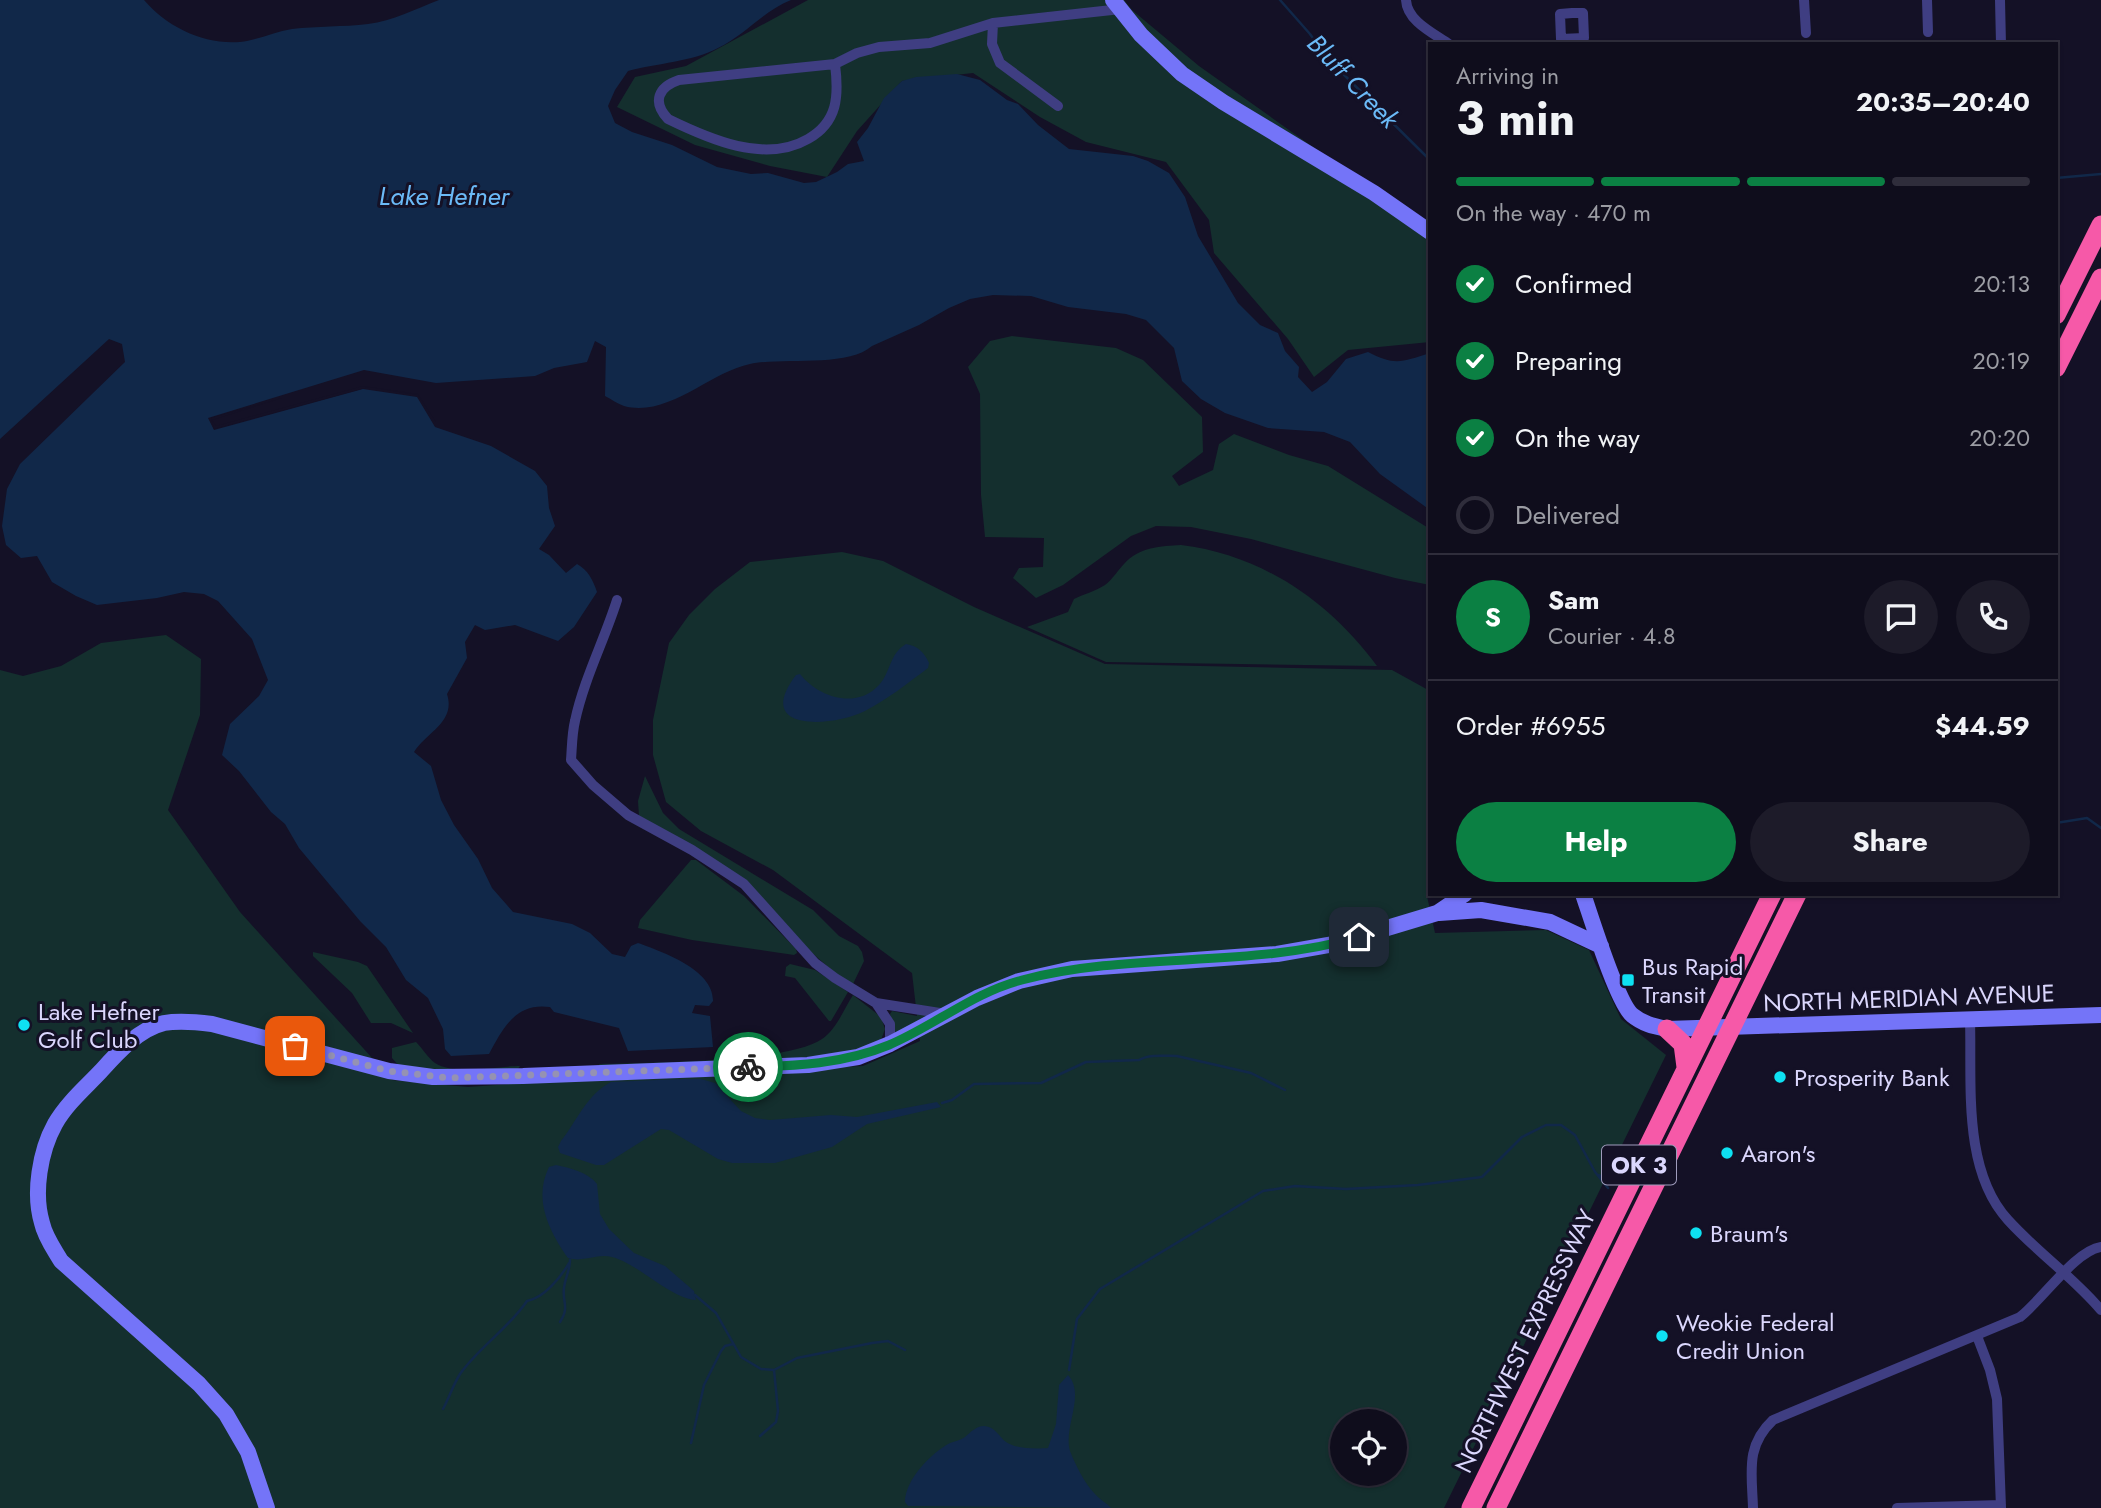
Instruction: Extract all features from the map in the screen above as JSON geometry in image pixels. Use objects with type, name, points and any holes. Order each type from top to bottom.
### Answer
[{"type":"highway","points":[[2058,312],[2101,225]]},
{"type":"highway","points":[[2058,364],[2101,278]]},
{"type":"highway","name":"NORTHWEST EXPRESSWAY","points":[[1471,1508],[1771,896]]},
{"type":"highway","name":"NORTHWEST EXPRESSWAY","points":[[1496,1508],[1796,896]]},
{"type":"highway","points":[[1667,1029],[1683,1044],[1686,1068]]},
{"type":"highway","points":[[1562,1320],[1583,1331]]},
{"type":"street","points":[[1406,0],[1405,4],[1412,17],[1446,42]]},
{"type":"street","points":[[1571,0],[1572,13]]},
{"type":"street","points":[[1804,0],[1806,33]]},
{"type":"street","points":[[1927,0],[1928,32]]},
{"type":"street","points":[[2000,0],[2001,42]]},
{"type":"street","points":[[835,64],[838,100],[834,114],[816,135],[788,148],[767,151],[743,148],[668,119],[659,105],[667,84],[680,80],[835,64],[857,53],[879,47],[930,43],[993,23],[1117,5],[1141,35],[1182,74],[1223,102],[1374,193],[1428,231]]},
{"type":"street","points":[[993,23],[992,44],[1000,63],[1058,106]]},
{"type":"street","points":[[617,600],[606,636],[583,689],[574,723],[571,760],[593,785],[628,815],[692,850],[744,884],[815,962],[835,978],[876,1003],[948,1015]]},
{"type":"street","points":[[1437,913],[1462,896]]},
{"type":"street","name":"NORTH MERIDIAN AVENUE","points":[[1584,896],[1619,992],[1630,1013],[1647,1025],[1667,1029],[2101,1015]]},
{"type":"street","points":[[267,1508],[248,1452],[226,1414],[199,1384],[61,1261],[41,1222],[38,1189],[42,1157],[55,1124],[105,1066],[139,1034],[164,1024],[189,1021],[212,1024],[389,1071],[449,1078],[808,1065],[858,1057],[890,1044],[977,998],[1019,981],[1072,969],[1277,954],[1334,944],[1437,913],[1481,910],[1550,922],[1601,946]]},
{"type":"street","points":[[876,1003],[890,1024],[890,1044]]},
{"type":"street","points":[[1970,1019],[1974,1138],[1982,1177],[1993,1200],[2009,1222],[2065,1272],[2101,1310]]},
{"type":"street","points":[[1753,1508],[1752,1455],[1759,1436],[1773,1420],[2020,1317],[2084,1253],[2101,1247]]},
{"type":"street","points":[[1897,1508],[2001,1506],[1997,1399],[1978,1336]]},
{"type":"green space","points":[[808,0],[1124,0],[1132,10],[1199,66],[1428,229],[1428,342],[1348,350],[1314,377],[1288,339],[1214,253],[1209,220],[1166,162],[1086,142],[1040,117],[973,73],[902,81],[857,131],[827,177],[770,166],[695,145],[617,107],[635,77],[686,66]]},
{"type":"green space","points":[[1012,336],[1116,348],[1143,360],[1202,417],[1203,452],[1172,476],[1179,486],[1213,470],[1219,444],[1234,434],[1289,455],[1328,466],[1428,528],[1428,585],[1251,539],[1191,527],[1156,526],[1131,536],[1063,585],[1036,598],[1013,578],[1019,568],[1043,567],[1044,538],[985,537],[981,495],[980,394],[968,367],[990,341]]},
{"type":"green space","points":[[1181,545],[1211,550],[1239,559],[1291,585],[1338,621],[1377,666],[1106,662],[1027,627],[1068,612],[1074,599],[1105,585],[1136,554],[1158,547]]},
{"type":"green space","points":[[842,552],[883,561],[974,607],[1105,664],[1392,670],[1428,690],[1427,896],[1435,933],[1546,930],[1589,950],[1621,1019],[1666,1055],[1444,1508],[0,1508],[0,670],[23,676],[61,666],[101,643],[166,635],[201,659],[200,715],[168,810],[240,912],[392,1080],[468,1087],[593,1078],[863,1066],[920,1041],[918,1025],[895,1034],[890,1014],[892,1011],[917,1016],[912,973],[773,870],[701,831],[666,802],[653,755],[653,720],[669,643],[689,615],[715,589],[750,562]]},
{"type":"green space","points":[[645,776],[663,813],[679,829],[813,910],[839,936],[858,946],[864,961],[853,984],[836,974],[810,951],[760,897],[639,816],[638,801]]},
{"type":"green space","points":[[691,860],[696,860],[744,896],[797,953],[794,955],[692,940],[638,928],[640,920]]},
{"type":"green space","points":[[313,952],[367,966],[413,1033],[391,1023],[371,1023],[352,993],[313,956]]},
{"type":"green space","points":[[790,964],[815,970],[848,992],[831,1021],[795,978],[785,976],[786,967]]},
{"type":"green space","points":[[853,995],[881,1017],[885,1029],[881,1040],[853,1051],[802,1058],[601,1067],[599,1064],[716,1060],[780,1053],[805,1047],[822,1039],[831,1030]]},
{"type":"green space","points":[[416,1042],[432,1061],[443,1067],[465,1070],[520,1066],[517,1071],[443,1073],[399,1066],[392,1058],[392,1048]]},
{"type":"water","name":"Lake Hefner","points":[[0,0],[144,0],[153,10],[187,32],[213,41],[240,42],[292,29],[377,22],[439,0],[791,0],[772,10],[728,43],[708,53],[628,71],[608,106],[615,123],[632,132],[672,145],[717,167],[751,174],[768,173],[804,183],[816,182],[848,164],[864,161],[857,142],[884,98],[902,81],[916,77],[957,74],[980,80],[1007,100],[1018,104],[1038,125],[1069,149],[1133,156],[1169,173],[1185,197],[1198,236],[1238,303],[1260,325],[1278,333],[1285,351],[1299,367],[1298,377],[1312,392],[1327,382],[1346,359],[1368,352],[1392,361],[1428,354],[1428,509],[1380,474],[1350,442],[1324,432],[1268,428],[1225,413],[1201,399],[1182,381],[1174,348],[1146,320],[1126,314],[1068,307],[1031,296],[993,295],[970,299],[861,353],[831,360],[750,364],[657,406],[624,406],[605,396],[606,347],[595,341],[587,362],[554,368],[535,376],[436,383],[364,370],[208,418],[214,430],[363,389],[417,397],[435,427],[491,446],[535,471],[547,486],[549,508],[555,526],[539,549],[549,555],[566,573],[577,564],[581,566],[590,576],[597,592],[574,627],[558,641],[515,625],[485,630],[475,625],[465,642],[467,658],[447,694],[449,704],[444,719],[414,752],[431,766],[441,800],[454,825],[478,859],[492,888],[513,912],[572,924],[590,933],[612,954],[625,957],[631,946],[638,943],[696,971],[711,990],[713,1001],[709,1006],[695,1005],[692,1013],[710,1016],[713,1047],[628,1051],[619,1028],[554,1012],[550,1007],[538,1007],[519,1013],[512,1019],[489,1054],[451,1056],[445,1049],[443,1029],[428,998],[406,980],[386,947],[360,921],[299,848],[285,824],[271,812],[239,771],[222,755],[230,724],[259,696],[268,680],[252,639],[218,601],[204,594],[184,592],[97,605],[52,582],[37,556],[21,558],[6,545],[2,526],[7,489],[20,464],[125,362],[122,344],[109,339],[0,439]]},
{"type":"water","points":[[906,644],[923,653],[929,663],[928,668],[865,711],[818,722],[802,721],[790,716],[784,707],[785,694],[796,675],[800,674],[817,689],[838,698],[849,699],[870,693],[883,680],[896,653]]},
{"type":"water","points":[[701,1079],[715,1083],[741,1111],[755,1118],[770,1120],[831,1115],[857,1117],[937,1102],[941,1107],[867,1124],[832,1147],[775,1163],[732,1163],[718,1159],[669,1130],[661,1129],[604,1165],[596,1165],[560,1153],[558,1147],[561,1141],[583,1108],[595,1093],[611,1082]]},
{"type":"water","points":[[556,1165],[589,1176],[597,1184],[600,1214],[609,1229],[634,1253],[665,1266],[694,1291],[696,1300],[676,1294],[612,1257],[568,1258],[549,1226],[543,1203],[544,1179],[549,1167]]},
{"type":"water","points":[[1068,1375],[1075,1392],[1069,1432],[1070,1451],[1088,1485],[1111,1508],[908,1506],[905,1502],[909,1485],[927,1460],[978,1427],[991,1428],[1006,1442],[1015,1446],[1048,1448],[1056,1424],[1059,1385]]},
{"type":"pier","points":[[363,386],[418,394],[436,422],[418,395],[369,387],[214,429],[211,418],[282,398],[212,420],[216,426]]},
{"type":"waterway","name":"Bluff Creek","points":[[1280,0],[1327,58],[1428,158]]},
{"type":"waterway","points":[[2058,178],[2101,174]]},
{"type":"waterway","name":"Bluff Creek","points":[[2058,823],[2087,818],[2101,828]]},
{"type":"waterway","points":[[942,1103],[952,1100],[974,1084],[1041,1083],[1086,1062],[1139,1060],[1157,1056],[1177,1056],[1251,1073],[1285,1090]]},
{"type":"waterway","points":[[1069,1370],[1077,1319],[1100,1289],[1263,1191],[1295,1186],[1346,1189],[1418,1185],[1482,1177],[1522,1137],[1546,1125],[1561,1125],[1575,1135],[1595,1172],[1608,1188]]},
{"type":"waterway","points":[[1599,1175],[1611,1183]]},
{"type":"waterway","points":[[560,1322],[565,1312],[564,1288],[570,1260]]},
{"type":"waterway","points":[[443,1409],[468,1364],[527,1301],[540,1296],[551,1286],[569,1263]]},
{"type":"waterway","points":[[695,1295],[716,1313],[741,1357],[761,1369],[774,1370],[797,1358],[872,1343],[888,1341],[905,1350]]},
{"type":"waterway","points":[[691,1443],[704,1385],[721,1351],[725,1346],[733,1344]]},
{"type":"waterway","points":[[760,1436],[776,1422],[778,1411],[774,1370]]},
{"type":"way so far","points":[[295,1046],[389,1071],[449,1078],[748,1067]]},
{"type":"place","name":"Bus Rapid Transit","points":[[1628,980]]},
{"type":"place","name":"Lake Hefner Golf Club","points":[[24,1025]]},
{"type":"place","name":"Prosperity Bank","points":[[1780,1077]]},
{"type":"place","name":"Aaron's","points":[[1727,1153]]},
{"type":"place","name":"Braum's","points":[[1696,1233]]},
{"type":"place","name":"Weokie Federal Credit Union","points":[[1662,1336]]},
{"type":"route","points":[[748,1067],[808,1065],[858,1057],[890,1044],[977,998],[1019,981],[1072,969],[1277,954],[1359,937]]}]
